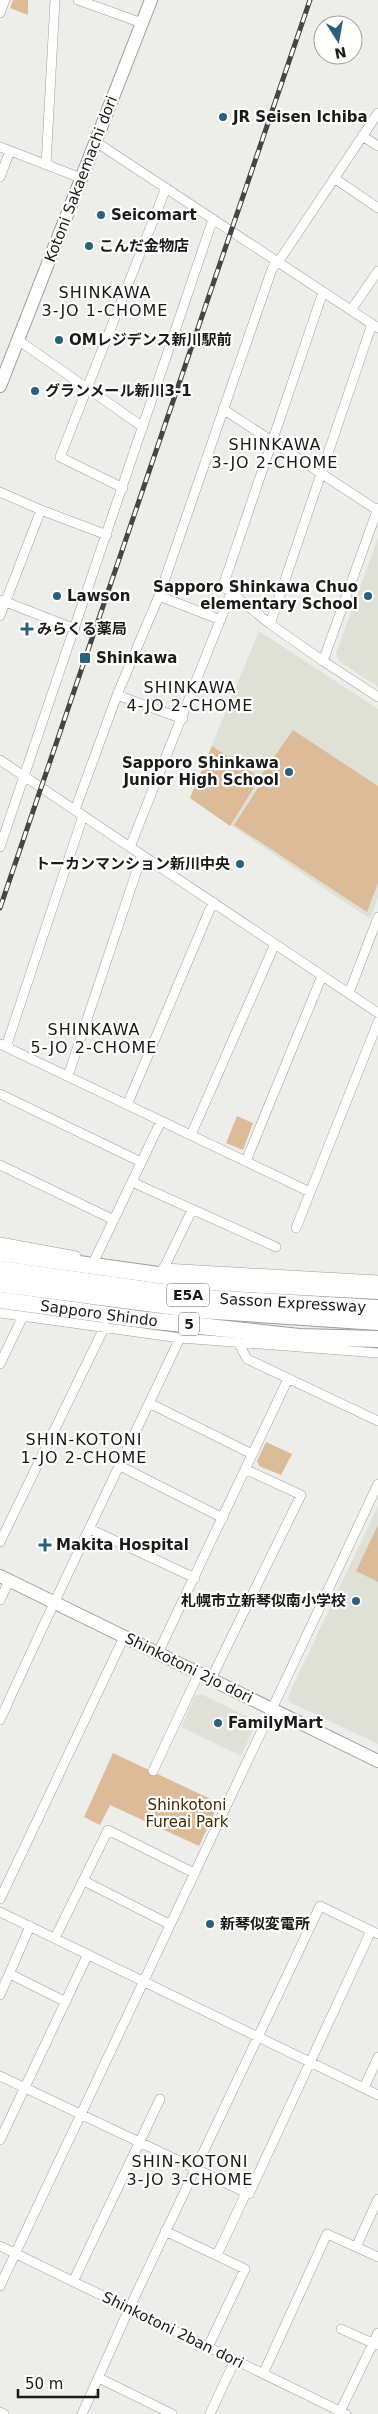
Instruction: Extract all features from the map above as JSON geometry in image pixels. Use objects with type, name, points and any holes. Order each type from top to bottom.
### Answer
[{"type":"highway","points":[[0,1253],[209,1282],[378,1291]]},
{"type":"highway","name":"Sasson Expressway","points":[[0,1269],[204,1298],[378,1308]]},
{"type":"highway","name":"Sasson Expressway","points":[[0,1284],[200,1310],[378,1322]]},
{"type":"highway","name":"Sapporo Shindo","points":[[0,1300],[138,1319],[299,1337],[378,1339]]},
{"type":"main road","name":"Kotoni Sakaemachi dori","points":[[0,386],[4,362],[18,340],[151,0]]},
{"type":"main road","name":"Shinkotoni 2jo dori","points":[[4,1578],[378,1761]]},
{"type":"street","points":[[0,13],[5,0]]},
{"type":"street","points":[[46,165],[54,0]]},
{"type":"street","points":[[78,0],[142,23]]},
{"type":"street","points":[[310,1192],[3,1045],[117,695],[159,596],[272,269],[378,113]]},
{"type":"street","points":[[362,136],[378,146]]},
{"type":"street","points":[[96,142],[375,326],[270,624]]},
{"type":"street","points":[[0,148],[81,178]]},
{"type":"street","points":[[0,177],[10,151]]},
{"type":"street","points":[[334,178],[378,208]]},
{"type":"street","points":[[123,488],[60,457],[166,188]]},
{"type":"street","points":[[0,848],[213,219]]},
{"type":"street","points":[[351,310],[378,271]]},
{"type":"street","points":[[323,292],[223,586],[270,624],[378,697]]},
{"type":"street","points":[[18,340],[144,427]]},
{"type":"street","points":[[223,409],[378,509],[323,661]]},
{"type":"street","points":[[0,492],[107,535]]},
{"type":"street","points":[[0,616],[3,601],[41,510]]},
{"type":"street","points":[[130,847],[183,719],[231,592]]},
{"type":"street","points":[[159,596],[221,620]]},
{"type":"street","points":[[3,601],[75,630]]},
{"type":"street","points":[[117,695],[183,719]]},
{"type":"street","points":[[0,760],[378,1013]]},
{"type":"street","points":[[68,1076],[142,855]]},
{"type":"street","points":[[127,1105],[213,902]]},
{"type":"street","points":[[349,993],[378,918]]},
{"type":"street","points":[[191,1135],[275,944]]},
{"type":"street","points":[[246,1161],[322,976]]},
{"type":"street","points":[[296,1228],[378,1022]]},
{"type":"street","points":[[0,1094],[141,1162]]},
{"type":"street","points":[[95,1259],[161,1121]]},
{"type":"street","points":[[0,1165],[114,1220]]},
{"type":"street","points":[[132,1182],[276,1247]]},
{"type":"street","points":[[164,1268],[192,1210]]},
{"type":"street","points":[[0,1242],[95,1259],[164,1268],[378,1280]]},
{"type":"street","points":[[0,1313],[105,1326],[180,1338],[378,1353]]},
{"type":"street","points":[[0,1364],[23,1316]]},
{"type":"street","points":[[0,1542],[105,1326]]},
{"type":"street","points":[[0,1720],[53,1602],[90,1529],[180,1338]]},
{"type":"street","points":[[238,1342],[247,1359],[378,1421]]},
{"type":"street","points":[[158,1653],[288,1379]]},
{"type":"street","points":[[149,1403],[252,1454]]},
{"type":"street","points":[[120,1466],[223,1518]]},
{"type":"street","points":[[212,1679],[301,1495],[245,1469]]},
{"type":"street","points":[[0,2286],[378,1484]]},
{"type":"street","points":[[90,1529],[195,1578]]},
{"type":"street","points":[[0,1600],[4,1578]]},
{"type":"street","points":[[0,1899],[124,1637]]},
{"type":"street","points":[[153,1771],[199,1673]]},
{"type":"street","points":[[55,1938],[108,1830],[194,1873]]},
{"type":"street","points":[[84,1881],[170,1924]]},
{"type":"street","points":[[82,2414],[129,2309],[320,1906],[375,1933],[310,2062],[249,2194],[246,2193],[217,2256]]},
{"type":"street","points":[[0,1912],[378,2095]]},
{"type":"street","points":[[0,1995],[30,1926]]},
{"type":"street","points":[[0,2140],[88,1954]]},
{"type":"street","points":[[10,1974],[66,2002]]},
{"type":"street","points":[[364,2088],[378,2057]]},
{"type":"street","points":[[0,2076],[246,2193]]},
{"type":"street","points":[[73,2282],[160,2099]]},
{"type":"street","points":[[356,2246],[378,2199]]},
{"type":"street","points":[[166,2232],[245,2269],[208,2347]]},
{"type":"street","points":[[263,2374],[327,2234],[378,2257]]},
{"type":"street","name":"Shinkotoni 2ban dori","points":[[0,2246],[342,2413]]},
{"type":"street","points":[[341,2329],[376,2344]]},
{"type":"street","points":[[342,2413],[376,2344],[378,2333]]},
{"type":"street","points":[[210,2414],[235,2360]]},
{"type":"street","points":[[99,2378],[172,2414]]},
{"type":"street","points":[[0,2412],[4,2414]]},
{"type":"shaded area","name":"Sapporo Shinkawa Chuo elementary School","points":[[378,538],[378,687],[339,661],[336,653]]},
{"type":"shaded area","name":"Sapporo Shinkawa Junior High School","points":[[259,631],[378,709],[378,898],[370,919],[190,798]]},
{"type":"shaded area","name":"札幌市立新琴似南小学校","points":[[378,1506],[378,1744],[289,1702],[288,1697]]},
{"type":"shaded area","name":"FamilyMart","points":[[201,1694],[252,1719],[254,1728],[241,1756],[181,1727],[195,1696]]},
{"type":"green space","points":[[13,0],[28,0],[28,15],[10,8]]},
{"type":"green space","points":[[293,730],[378,786],[378,883],[367,912],[234,825],[265,777],[262,774]]},
{"type":"green space","points":[[212,746],[260,778],[230,826],[190,798]]},
{"type":"green space","points":[[237,1116],[253,1123],[243,1150],[226,1143]]},
{"type":"green space","points":[[266,1442],[292,1454],[281,1475],[259,1466],[257,1461]]},
{"type":"green space","points":[[378,1525],[378,1582],[356,1571]]},
{"type":"green space","name":"Shinkotoni Fureai Park","points":[[113,1753],[219,1803],[199,1846],[110,1805],[100,1825],[84,1817]]},
{"type":"railway","points":[[0,908],[310,0]]},
{"type":"place","name":"JR Seisen Ichiba","points":[[223,117]]},
{"type":"place","name":"Seicomart","points":[[101,215]]},
{"type":"place","name":"こんだ金物店","points":[[89,246]]},
{"type":"place","name":"OMレジデンス新川駅前","points":[[59,340]]},
{"type":"place","name":"グランメール新川3-1","points":[[35,391]]},
{"type":"place","name":"Lawson","points":[[57,596]]},
{"type":"place","name":"Sapporo Shinkawa Chuo elementary School","points":[[368,596]]},
{"type":"place","name":"みらくる薬局","points":[[27,629]]},
{"type":"place","name":"Shinkawa","points":[[85,658]]},
{"type":"place","name":"Sapporo Shinkawa Junior High School","points":[[289,772]]},
{"type":"place","name":"トーカンマンション新川中央","points":[[240,864]]},
{"type":"place","name":"Makita Hospital","points":[[45,1545]]},
{"type":"place","name":"札幌市立新琴似南小学校","points":[[356,1601]]},
{"type":"place","name":"FamilyMart","points":[[218,1723]]},
{"type":"place","name":"新琴似変電所","points":[[210,1924]]},
{"type":"district","name":"SHINKAWA 3-JO 1-CHOME","points":[[105,301]]},
{"type":"district","name":"SHINKAWA 3-JO 2-CHOME","points":[[275,453]]},
{"type":"district","name":"SHINKAWA 4-JO 2-CHOME","points":[[190,696]]},
{"type":"district","name":"SHINKAWA 5-JO 2-CHOME","points":[[94,1038]]},
{"type":"district","name":"SHIN-KOTONI 1-JO 2-CHOME","points":[[84,1448]]},
{"type":"district","name":"SHIN-KOTONI 3-JO 3-CHOME","points":[[190,2170]]}]
